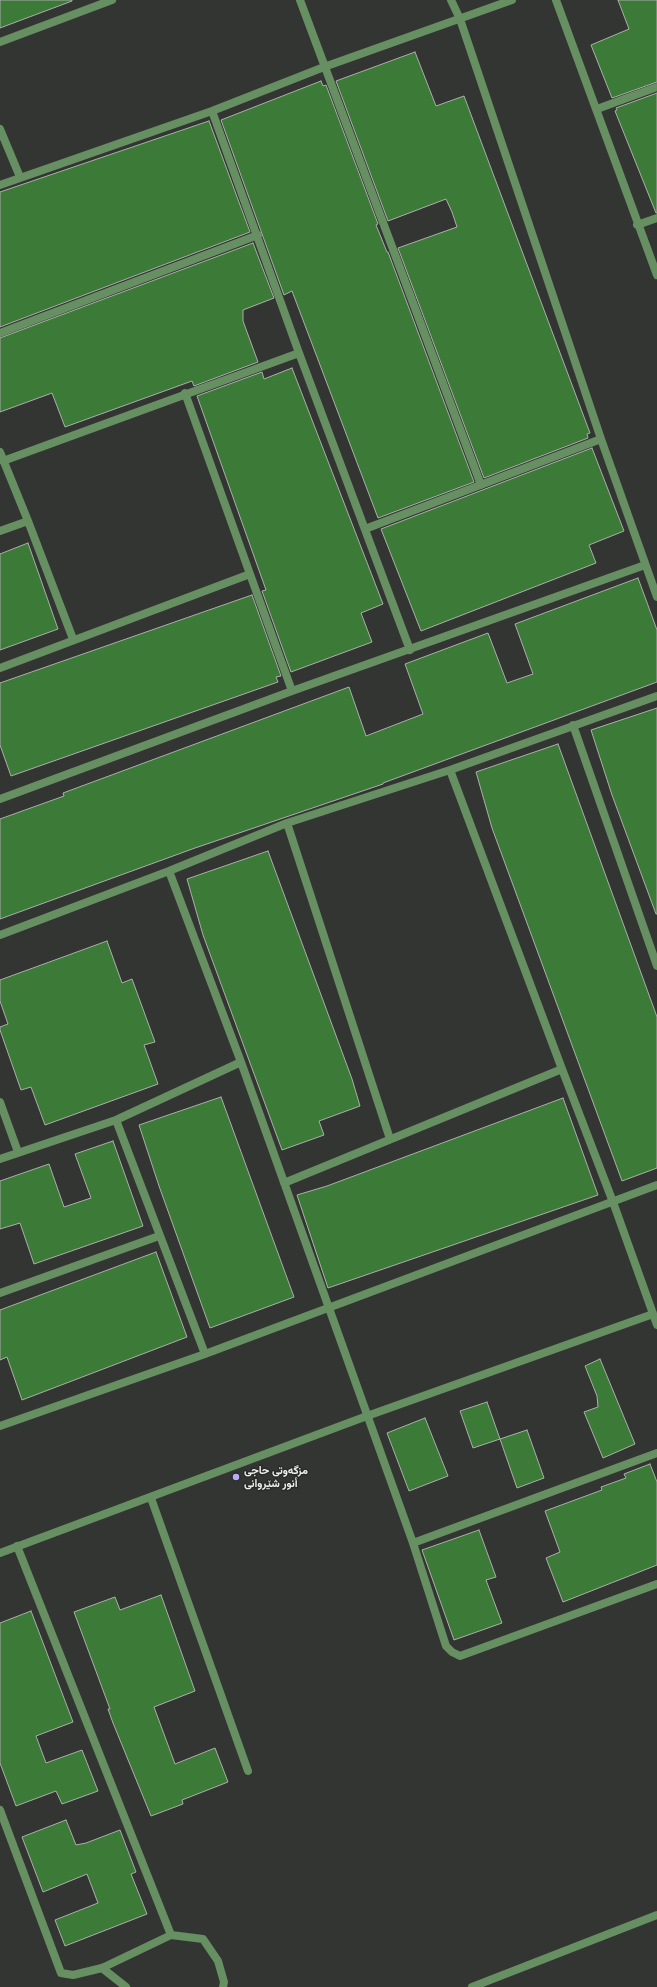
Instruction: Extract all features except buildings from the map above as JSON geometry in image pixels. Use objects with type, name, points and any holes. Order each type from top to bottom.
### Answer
[{"type":"street","points":[[0,42],[112,0]]},
{"type":"street","points":[[300,0],[481,485]]},
{"type":"street","points":[[451,0],[460,19],[601,439],[657,597]]},
{"type":"street","points":[[0,184],[212,111],[324,67],[512,0]]},
{"type":"street","points":[[556,0],[597,109],[637,225],[657,275]]},
{"type":"street","points":[[597,109],[657,86]]},
{"type":"street","points":[[212,111],[258,235],[299,353],[410,650]]},
{"type":"street","points":[[0,130],[20,177]]},
{"type":"street","points":[[637,225],[657,218]]},
{"type":"street","points":[[0,333],[258,235]]},
{"type":"street","points":[[3,461],[185,393],[299,353]]},
{"type":"street","points":[[185,393],[292,691]]},
{"type":"street","points":[[365,529],[601,439]]},
{"type":"street","points":[[0,452],[73,639]]},
{"type":"street","points":[[0,531],[28,521]]},
{"type":"street","points":[[0,797],[645,565]]},
{"type":"street","points":[[0,668],[73,639],[250,574]]},
{"type":"street","points":[[0,935],[169,871],[287,823],[450,770],[657,696]]},
{"type":"street","points":[[573,725],[657,966]]},
{"type":"street","points":[[450,770],[613,1202],[657,1325]]},
{"type":"street","points":[[287,823],[390,1139]]},
{"type":"street","points":[[169,871],[241,1062],[413,1543],[446,1646],[452,1652],[460,1656],[657,1584]]},
{"type":"street","points":[[0,1159],[116,1120],[241,1062]]},
{"type":"street","points":[[284,1183],[562,1069]]},
{"type":"street","points":[[0,1102],[18,1152]]},
{"type":"street","points":[[116,1120],[205,1354]]},
{"type":"street","points":[[0,1426],[205,1354],[657,1185]]},
{"type":"street","points":[[0,1292],[159,1236]]},
{"type":"street","points":[[0,1553],[151,1498],[367,1416],[653,1314]]},
{"type":"street","points":[[413,1543],[657,1453]]},
{"type":"street","points":[[151,1498],[248,1771]]},
{"type":"street","points":[[17,1546],[171,1935]]},
{"type":"street","points":[[0,1810],[61,1973],[74,1975],[102,1968],[171,1935],[203,1939],[218,1961],[224,1982],[223,1987]]},
{"type":"street","points":[[472,1987],[657,1915]]},
{"type":"street","points":[[102,1968],[126,1987]]},
{"type":"place","name":"مزگەوتی حاجی أنور شێروانی","points":[[236,1477]]}]
